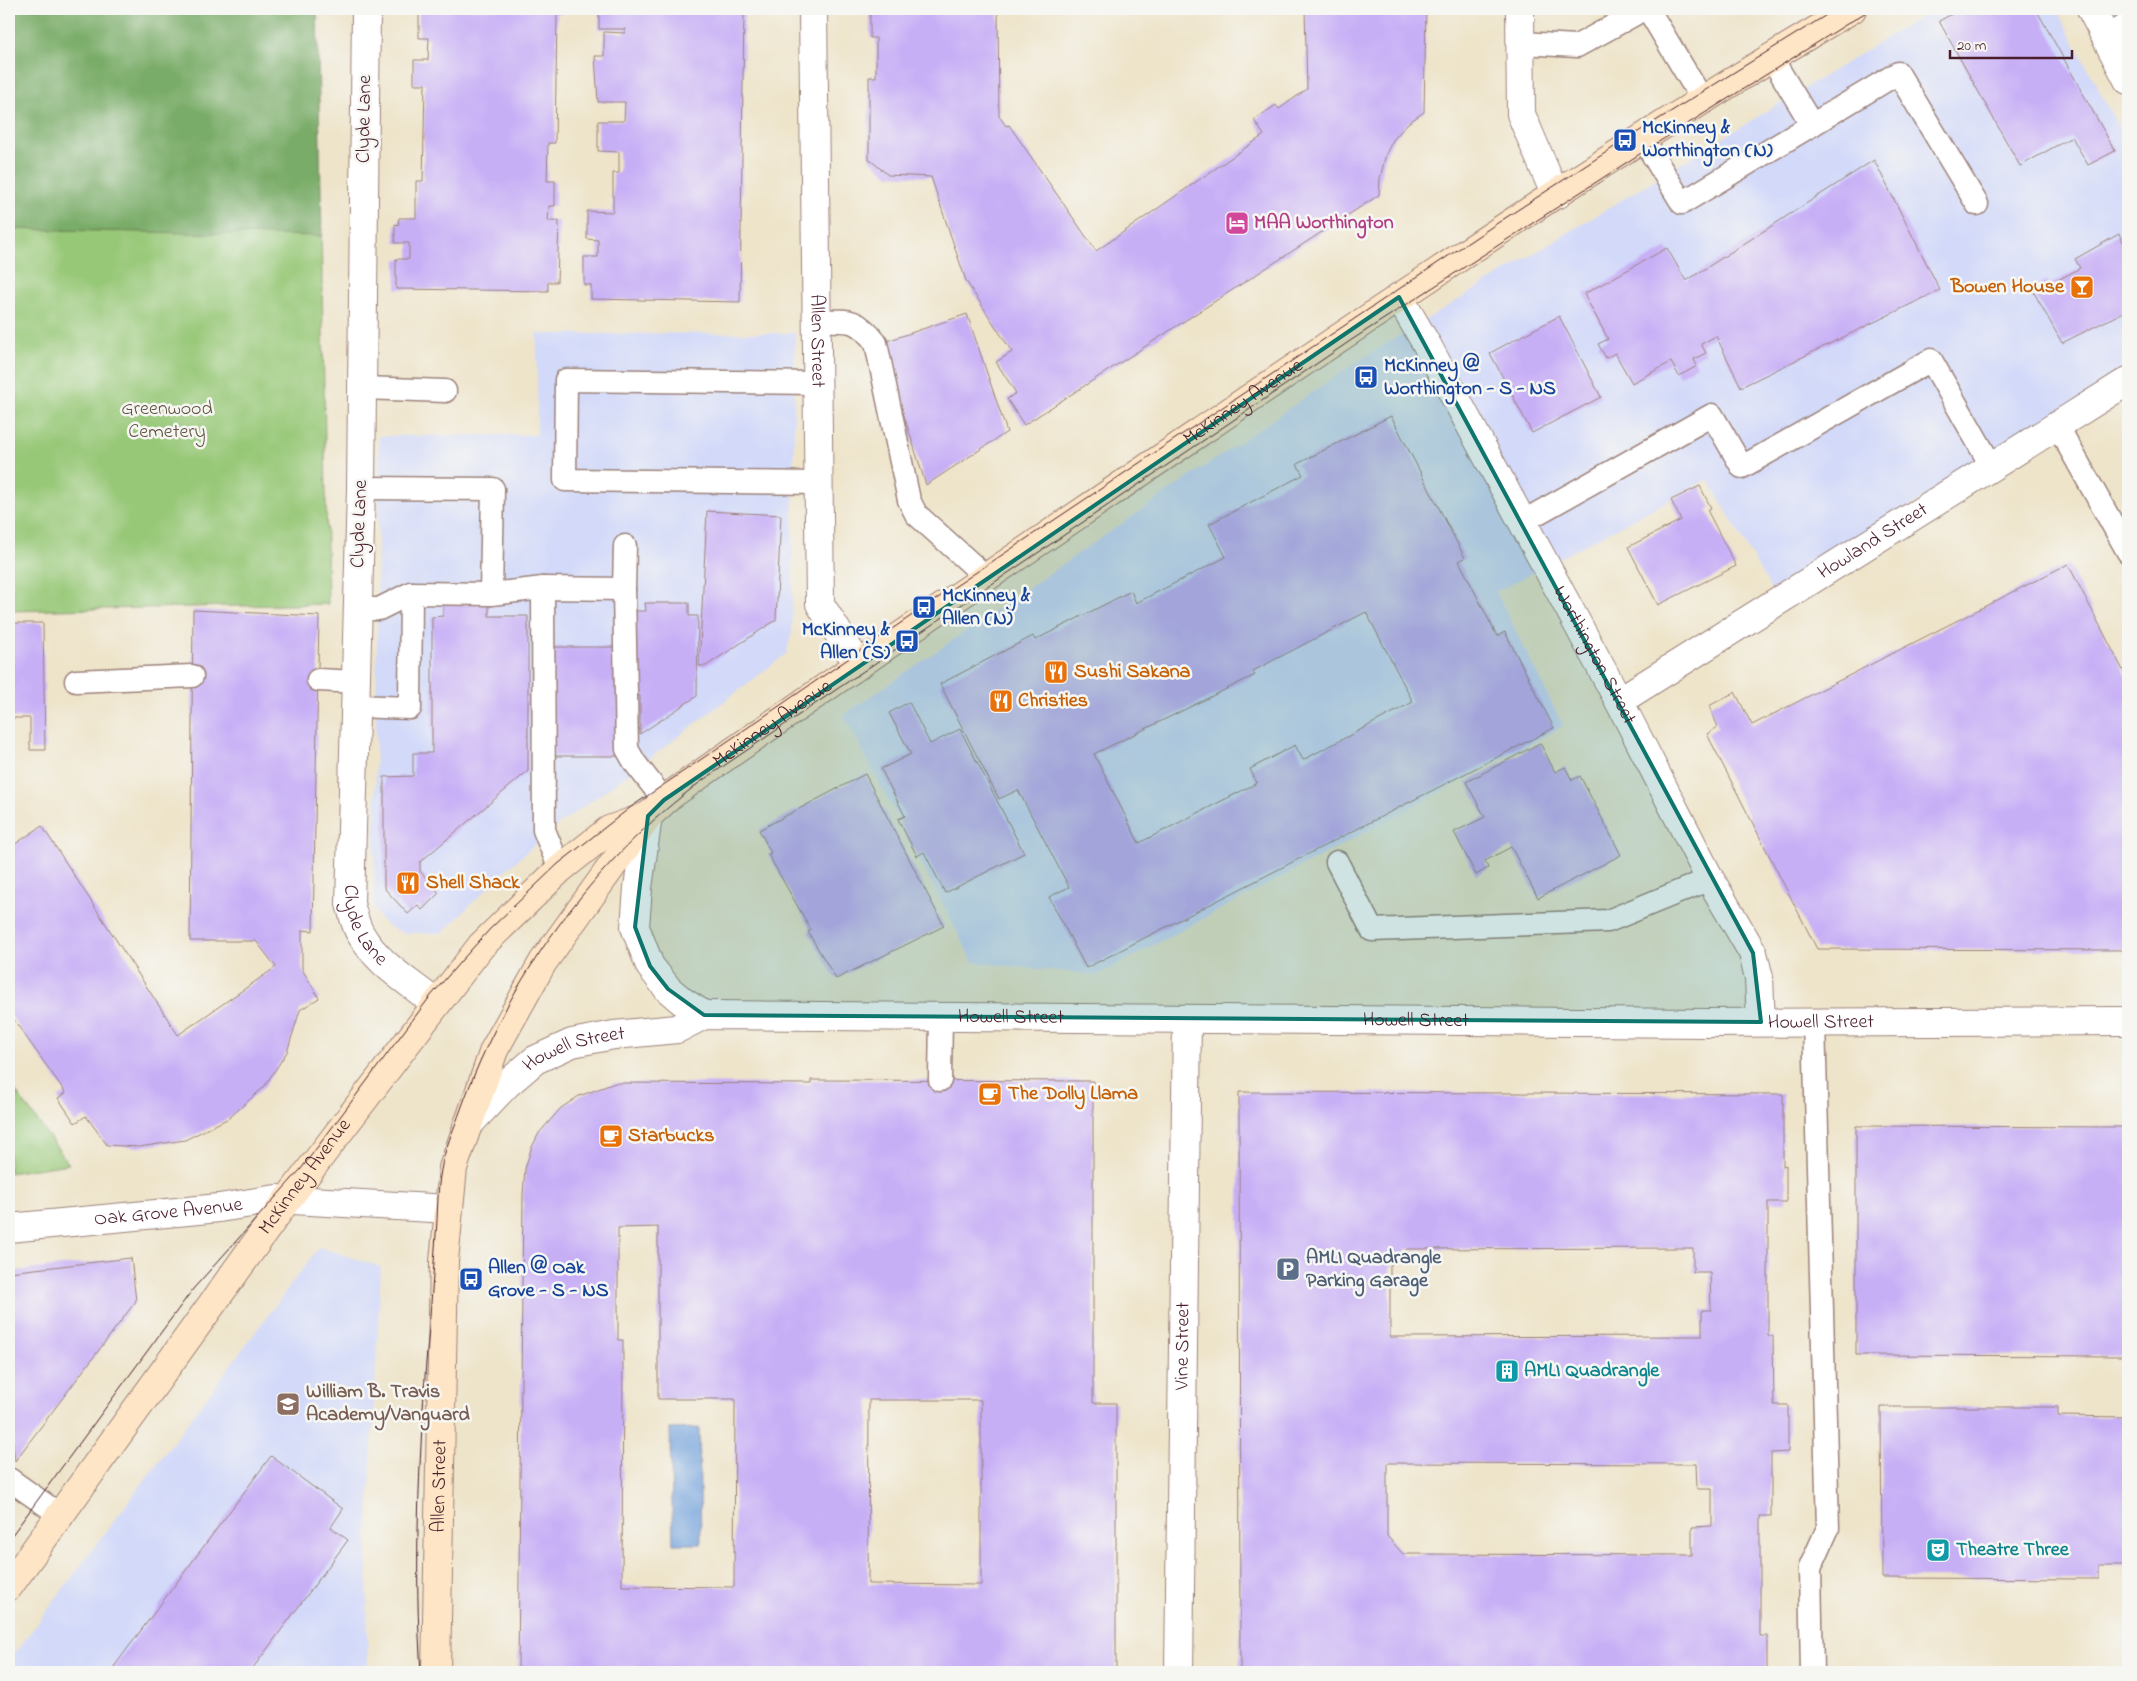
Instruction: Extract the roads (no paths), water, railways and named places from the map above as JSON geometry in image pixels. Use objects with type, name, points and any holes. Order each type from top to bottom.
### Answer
[{"type":"street","name":"Clyde Lane","points":[[366,9],[363,388],[350,904],[360,933],[379,958],[396,974],[436,1004]]},
{"type":"street","name":"Allen Street","points":[[813,9],[820,604],[858,664]]},
{"type":"street","points":[[1520,9],[1521,114],[1552,187],[1558,194]]},
{"type":"street","name":"McKinney Avenue","points":[[9,1586],[287,1200],[436,1004],[481,946],[560,869],[608,830],[656,808],[858,664],[1399,297],[1770,57],[1852,9]]},
{"type":"street","points":[[2091,9],[2117,30],[2128,80]]},
{"type":"street","name":"Worthington Street","points":[[1399,297],[1427,345],[1619,701],[1710,880],[1753,953],[1759,978],[1761,1022]]},
{"type":"street","name":"Howland Street","points":[[1619,701],[2128,381]]},
{"type":"street","points":[[656,808],[638,888],[635,927],[650,966],[682,1001],[704,1014]]},
{"type":"street","name":"McKinney Avenue","points":[[448,1209],[453,1168],[494,1050],[543,962],[656,808]]},
{"type":"street","name":"Howell Street","points":[[467,1126],[507,1084],[535,1060],[572,1043],[614,1035],[677,1029],[704,1014],[1761,1022],[2128,1021]]},
{"type":"street","name":"Vine Street","points":[[1179,1672],[1187,1019]]},
{"type":"street","name":"Oak Grove Avenue","points":[[9,1228],[219,1208],[276,1199],[448,1209]]},
{"type":"street","name":"Allen Street","points":[[436,1672],[443,1291],[448,1209]]},
{"type":"lane","points":[[1520,43],[1577,46],[1644,9]]},
{"type":"lane","points":[[1648,9],[1703,101]]},
{"type":"lane","points":[[1770,57],[1812,125]]},
{"type":"lane","points":[[1643,139],[1682,203],[1898,73],[1977,204]]},
{"type":"lane","points":[[817,321],[854,322],[865,330],[876,343],[909,500],[916,514],[986,577]]},
{"type":"lane","points":[[1522,522],[1712,415],[1742,467],[1931,360],[1992,467]]},
{"type":"lane","points":[[817,383],[566,380],[565,480],[818,483]]},
{"type":"lane","points":[[363,388],[445,391]]},
{"type":"lane","points":[[2057,426],[2128,552]]},
{"type":"lane","points":[[361,488],[493,488],[491,594]]},
{"type":"lane","points":[[626,546],[624,589],[627,749],[656,808]]},
{"type":"lane","points":[[543,588],[544,830],[560,869]]},
{"type":"lane","points":[[357,609],[379,609],[411,593],[491,594],[543,588],[624,589]]},
{"type":"lane","points":[[318,680],[356,694],[410,708],[411,593]]},
{"type":"lane","points":[[76,681],[192,676]]},
{"type":"lane","points":[[1337,862],[1372,930],[1608,921],[1710,880]]},
{"type":"lane","points":[[940,1080],[941,1016]]},
{"type":"lane","points":[[1812,1672],[1810,1568],[1828,1528],[1814,1022]]},
{"type":"lane","points":[[9,1479],[60,1515]]},
{"type":"water","points":[[699,1428],[701,1544],[673,1544],[670,1429]]},
{"type":"tram line","points":[[9,1539],[193,1289],[301,1169],[429,998],[490,929],[558,864],[631,807],[908,618],[1496,224],[1625,140],[1836,9]]},
{"type":"tram line","points":[[421,1672],[418,1595],[419,1478],[438,1194],[442,1162],[480,1061],[503,1015],[529,970],[558,927],[590,886],[625,848],[663,812],[703,780],[1353,339],[1649,148],[1871,9]]},
{"type":"place","name":"McKinney & Worthington (N)","points":[[1625,140]]},
{"type":"place","name":"MAA Worthington","points":[[1237,223]]},
{"type":"place","name":"Bowen House","points":[[2082,287]]},
{"type":"place","name":"McKinney @ Worthington - S - NS","points":[[1366,377]]},
{"type":"place","name":"McKinney & Allen (N)","points":[[924,607]]},
{"type":"place","name":"McKinney & Allen (S)","points":[[907,641]]},
{"type":"place","name":"Sushi Sakana","points":[[1056,672]]},
{"type":"place","name":"Christies","points":[[1001,701]]},
{"type":"place","name":"Shell Shack","points":[[408,883]]},
{"type":"place","name":"The Dolly Llama","points":[[990,1094]]},
{"type":"place","name":"Starbucks","points":[[611,1136]]},
{"type":"place","name":"AMLI Quadrangle Parking Garage","points":[[1288,1269]]},
{"type":"place","name":"Allen @ Oak Grove - S - NS","points":[[471,1279]]},
{"type":"place","name":"AMLI Quadrangle","points":[[1507,1371]]},
{"type":"place","name":"William B. Travis Academy/Vanguard","points":[[288,1404]]},
{"type":"place","name":"Theatre Three","points":[[1938,1550]]},
{"type":"park label","name":"Greenwood Cemetery","points":[[167,420]]}]
